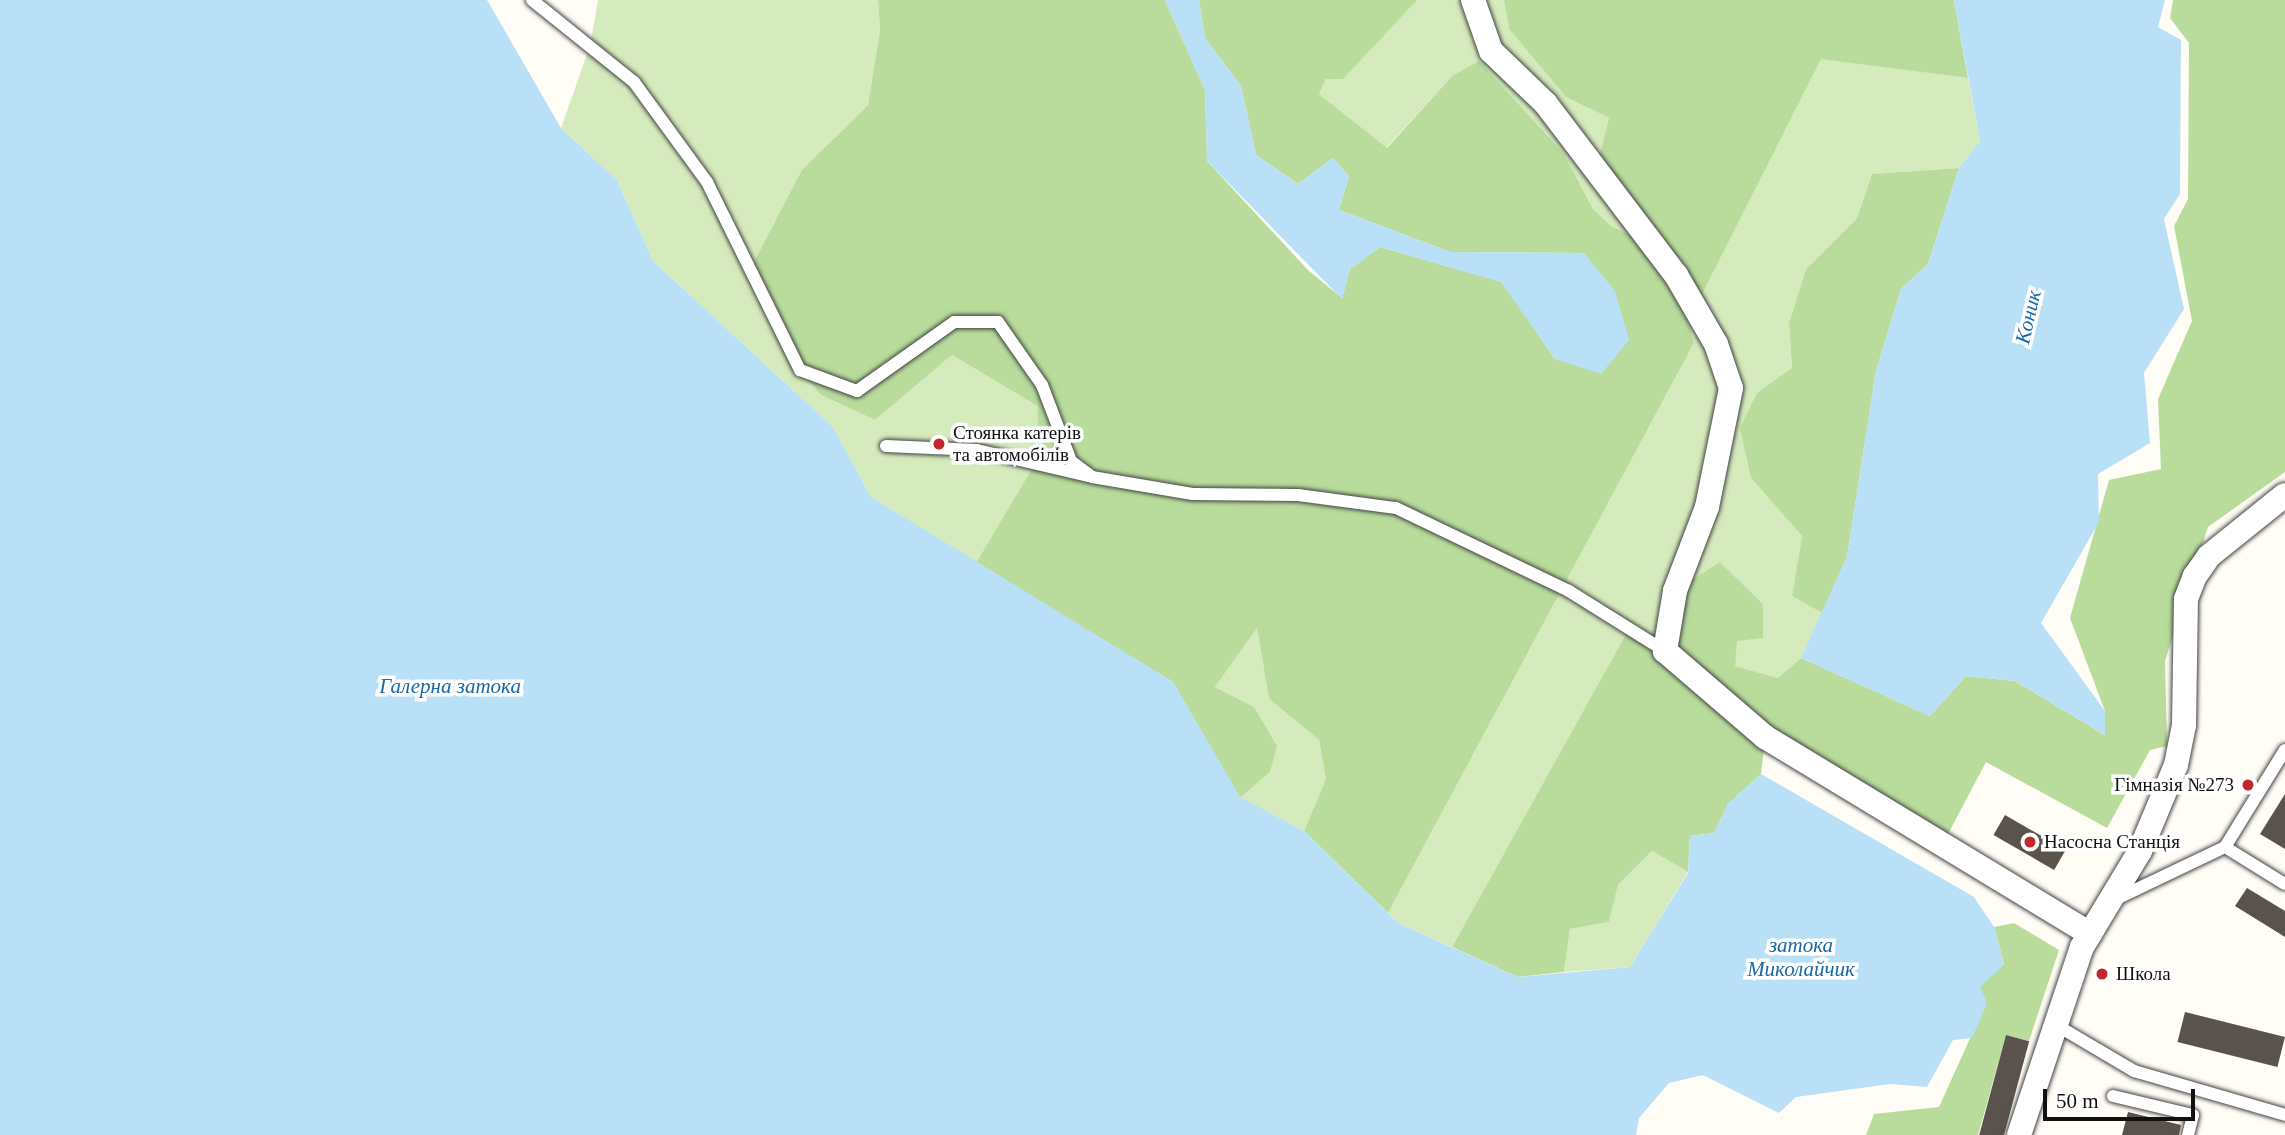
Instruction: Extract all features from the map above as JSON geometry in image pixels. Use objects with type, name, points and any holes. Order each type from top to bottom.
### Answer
[{"type":"street","points":[[1473,0],[1491,51],[1546,104],[1676,275],[1716,344],[1731,387],[1707,508],[1675,591],[1665,650],[1765,737],[2090,934]]},
{"type":"street","points":[[2019,1135],[2090,934],[2110,903],[2176,765],[2184,725],[2186,599],[2194,576],[2209,556],[2285,495]]},
{"type":"lane","points":[[532,0],[634,82],[699,171],[753,264],[800,369],[857,391],[954,322],[998,322],[1042,385],[1071,461],[1092,477]]},
{"type":"lane","points":[[886,446],[977,450],[1092,477],[1193,494],[1298,495],[1396,508],[1569,591],[1665,650]]},
{"type":"lane","points":[[2110,903],[2225,847],[2285,750]]},
{"type":"lane","points":[[2225,847],[2285,884]]},
{"type":"lane","points":[[2056,1025],[2134,1071],[2285,1115]]},
{"type":"lane","points":[[2113,1096],[2193,1115],[2188,1135]]},
{"type":"green space","points":[[598,0],[878,0],[880,30],[868,105],[802,170],[800,369],[821,395],[875,420],[952,355],[1039,406],[1037,460],[976,563],[871,497],[833,427],[653,261],[617,180],[561,128],[590,46]]},
{"type":"green space","points":[[878,0],[1165,0],[1205,90],[1207,161],[1308,270],[1342,298],[1350,269],[1380,247],[1502,282],[1555,359],[1584,253],[1450,252],[1339,210],[1349,176],[1333,158],[1298,184],[1256,155],[1241,86],[1205,38],[1199,0],[1417,0],[1343,79],[1326,79],[1319,94],[1387,148],[1452,76],[1479,61],[1564,154],[1593,209],[1611,226],[1652,245],[1596,171],[1609,118],[1566,97],[1509,29],[1504,0],[1954,0],[1968,78],[1821,59],[1702,294],[1676,276],[1694,343],[1388,913],[1304,831],[1326,779],[1319,740],[1269,699],[1257,628],[1215,687],[1254,707],[1277,746],[1270,772],[1240,798],[1173,682],[976,563],[1037,460],[1038,406],[952,355],[875,420],[821,395],[800,370],[753,264],[802,170],[868,105],[880,30]]},
{"type":"green space","points":[[1417,0],[1504,0],[1509,29],[1566,97],[1609,118],[1653,246],[1611,226],[1593,209],[1564,154],[1536,127],[1452,76],[1386,148],[1319,94],[1326,79]]},
{"type":"green space","points":[[2173,0],[2285,0],[2285,472],[2208,527],[2165,661],[2167,746],[2150,750],[2107,828],[1986,762],[1948,834],[1765,738],[1761,774],[1728,804],[1714,833],[1690,836],[1688,872],[1652,851],[1618,885],[1609,922],[1570,929],[1564,972],[1518,977],[1452,947],[1630,627],[1665,650],[1675,591],[1720,562],[1763,604],[1763,638],[1737,641],[1735,666],[1778,678],[1801,658],[1930,716],[1966,676],[2015,681],[2105,735],[2105,711],[2070,618],[2109,480],[2161,469],[2158,399],[2192,321],[2174,226],[2188,199],[2189,43],[2170,18]]},
{"type":"green space","points":[[1821,58],[1968,78],[1980,141],[1959,168],[1872,174],[1857,218],[1806,269],[1789,323],[1792,369],[1757,393],[1751,478],[1802,536],[1792,596],[1822,613],[1801,658],[1778,678],[1734,666],[1736,641],[1763,604],[1721,563],[1675,591],[1665,651],[1630,628],[1452,947],[1398,923],[1388,913],[1694,343],[1676,275],[1702,293]]},
{"type":"green space","points":[[1959,168],[1928,264],[1901,289],[1876,371],[1847,557],[1822,613],[1792,596],[1802,536],[1751,478],[1740,428],[1757,393],[1792,368],[1789,323],[1806,269],[1857,218],[1872,174]]},
{"type":"green space","points":[[1257,627],[1269,699],[1319,740],[1326,779],[1304,831],[1240,798],[1270,772],[1254,708],[1215,687]]},
{"type":"green space","points":[[1652,851],[1688,872],[1630,967],[1564,972],[1570,929],[1609,922],[1618,885]]},
{"type":"green space","points":[[2014,923],[2059,950],[2029,1041],[2006,1035],[1978,1135],[1866,1135],[1874,1114],[1939,1107],[1986,1003],[1979,987],[2004,964],[1994,927]]},
{"type":"water","name":"Галерна затока","points":[[0,0],[487,0],[561,128],[617,180],[653,261],[833,427],[871,497],[1173,682],[1240,797],[1304,831],[1398,923],[1518,977],[1630,967],[1688,873],[1690,836],[1714,833],[1728,804],[1761,774],[1974,897],[1994,927],[2004,964],[1980,987],[1987,1003],[1972,1038],[1953,1040],[1927,1087],[1890,1084],[1796,1097],[1779,1113],[1703,1075],[1669,1083],[1639,1118],[1636,1135],[0,1135]]},
{"type":"water","points":[[1165,0],[1199,0],[1205,38],[1241,86],[1256,155],[1298,184],[1333,158],[1349,176],[1339,210],[1450,252],[1584,253],[1615,291],[1629,340],[1601,374],[1555,359],[1501,282],[1380,247],[1350,269],[1342,299],[1207,161],[1205,90]]},
{"type":"water","name":"Коник","points":[[1954,0],[2165,0],[2158,27],[2181,40],[2180,194],[2164,219],[2184,309],[2144,373],[2150,443],[2098,474],[2099,522],[2041,623],[2105,711],[2105,735],[2015,681],[1966,676],[1930,716],[1801,658],[1847,557],[1876,371],[1901,289],[1928,264],[1959,168],[1980,141]]},
{"type":"building","points":[[2285,794],[2285,849],[2260,834]]},
{"type":"building","name":"Насосна Станція","points":[[2005,815],[2066,850],[2054,870],[1994,835]]},
{"type":"building","points":[[2247,888],[2285,911],[2285,937],[2235,906]]},
{"type":"building","points":[[2185,1012],[2285,1037],[2277,1067],[2178,1042]]},
{"type":"building","points":[[2006,1035],[2029,1041],[2004,1135],[1979,1135]]},
{"type":"building","points":[[2128,1112],[2181,1125],[2179,1135],[2122,1135]]},
{"type":"place","name":"Стоянка катерів та автомобілів","points":[[939,444]]},
{"type":"place","name":"Гімназія №273","points":[[2248,785]]},
{"type":"place","name":"Насосна Станція","points":[[2030,842]]},
{"type":"place","name":"Школа","points":[[2102,974]]},
{"type":"water label","name":"затока Миколайчик","points":[[1801,957]]}]
